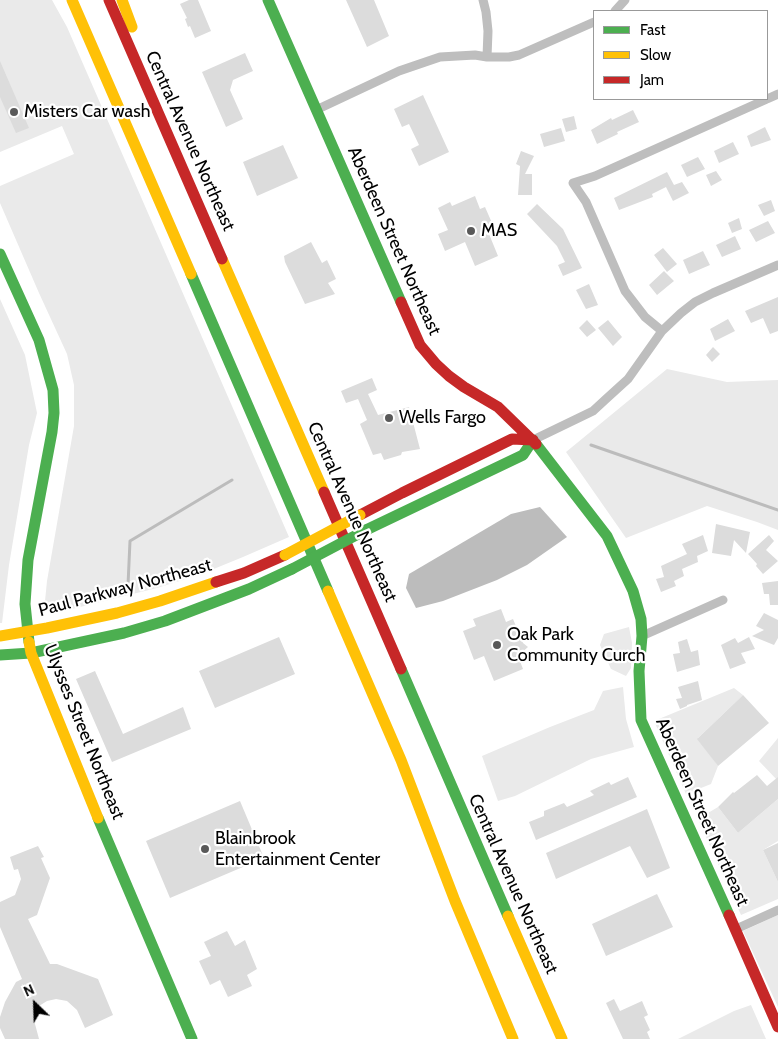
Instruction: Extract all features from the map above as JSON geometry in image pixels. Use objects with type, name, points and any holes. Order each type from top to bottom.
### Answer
[{"type":"main road","points":[[66,0],[85,31]]},
{"type":"main road","points":[[72,0],[401,760],[455,901],[513,1039]]},
{"type":"main road","name":"Central Avenue Northeast","points":[[109,0],[562,1039]]},
{"type":"main road","points":[[122,0],[148,69],[160,115]]},
{"type":"main road","name":"Aberdeen Street Northeast","points":[[268,0],[420,345],[449,376],[498,407],[533,440],[592,514],[606,536],[633,590],[641,620],[642,636],[640,671],[641,720],[701,850],[778,1026]]},
{"type":"main road","name":"Ulysses Street Northeast","points":[[0,254],[38,340],[53,390],[54,413],[52,432],[28,560],[25,604],[32,653],[86,790],[192,1039]]},
{"type":"main road","name":"Paul Parkway Northeast","points":[[0,636],[117,613],[244,573],[512,439],[533,440]]},
{"type":"main road","name":"Paul Parkway Northeast","points":[[0,655],[32,653],[115,635],[208,606],[292,569],[366,530],[523,455],[533,440]]},
{"type":"street","points":[[483,0],[488,31],[487,57]]},
{"type":"street","points":[[616,10],[625,0]]},
{"type":"street","points":[[316,110],[399,72],[440,57],[475,55],[509,57],[519,55],[593,22]]},
{"type":"street","points":[[662,331],[645,317],[625,291],[586,202],[573,183],[595,176],[765,100]]},
{"type":"street","points":[[533,440],[593,411],[628,379],[662,331],[695,302],[778,265]]},
{"type":"street","points":[[642,636],[723,600]]},
{"type":"street","points":[[736,929],[778,910]]},
{"type":"shaded area","points":[[0,0],[52,0],[67,27],[289,537],[199,575],[157,588],[72,609],[48,610],[45,601],[74,426],[74,385],[67,354],[0,203],[0,186],[74,154],[62,126],[0,152]]},
{"type":"shaded area","points":[[0,299],[25,355],[37,413],[29,445],[9,565],[2,623],[0,623]]},
{"type":"shaded area","points":[[667,369],[727,382],[778,380],[778,530],[707,506],[626,538],[566,452]]},
{"type":"shaded area","points":[[540,507],[567,537],[527,565],[497,580],[443,601],[416,608],[406,588],[409,574],[511,514]]},
{"type":"shaded area","points":[[629,627],[632,643],[631,668],[626,676],[611,669],[600,645],[604,634]]},
{"type":"shaded area","points":[[623,687],[626,719],[634,747],[591,759],[515,796],[498,801],[482,756],[594,710],[603,691]]},
{"type":"shaded area","points":[[734,688],[743,695],[698,738],[718,766],[711,784],[686,794],[654,721]]},
{"type":"shaded area","points":[[778,738],[778,781],[759,761]]},
{"type":"shaded area","points":[[778,799],[778,841],[763,850],[778,882],[778,899],[741,915],[698,819],[718,807],[738,833]]},
{"type":"shaded area","points":[[778,915],[778,1007],[743,931]]},
{"type":"shaded area","points":[[751,1005],[766,1039],[678,1039],[734,1011]]},
{"type":"building","points":[[189,0],[198,0],[211,31],[195,38],[190,26],[188,27],[185,19],[187,18],[180,4]]},
{"type":"building","points":[[346,0],[374,0],[389,36],[367,47]]},
{"type":"building","points":[[245,53],[253,71],[233,80],[230,90],[243,119],[226,127],[202,72]]},
{"type":"building","name":"Misters Car wash","points":[[0,61],[29,128],[16,133],[0,97]]},
{"type":"building","points":[[423,95],[449,152],[419,166],[411,149],[419,145],[409,124],[402,127],[394,109]]},
{"type":"building","points":[[633,110],[639,122],[597,144],[591,130],[611,118],[612,120]]},
{"type":"building","points":[[574,116],[577,129],[566,132],[562,119]]},
{"type":"building","points":[[765,127],[771,140],[751,147],[747,136]]},
{"type":"building","points":[[561,128],[565,141],[544,147],[540,134]]},
{"type":"building","points":[[733,142],[739,154],[719,163],[714,151]]},
{"type":"building","points":[[283,145],[298,178],[257,196],[243,162]]},
{"type":"building","points":[[521,151],[534,156],[525,174],[532,174],[532,195],[518,195],[520,166],[516,164]]},
{"type":"building","points":[[698,157],[705,169],[687,177],[681,165]]},
{"type":"building","points":[[716,171],[722,180],[711,186],[706,175]]},
{"type":"building","points":[[667,172],[674,185],[682,182],[689,193],[673,201],[666,187],[652,194],[653,197],[619,210],[614,198]]},
{"type":"building","name":"MAS","points":[[475,196],[480,209],[485,207],[496,232],[489,234],[498,256],[475,266],[465,242],[445,251],[438,234],[448,230],[438,208],[450,202],[452,206]]},
{"type":"building","points":[[771,200],[775,211],[764,216],[758,205]]},
{"type":"building","points":[[537,204],[563,229],[582,268],[563,276],[558,265],[565,262],[557,246],[527,214]]},
{"type":"building","points":[[739,218],[742,229],[732,233],[728,223]]},
{"type":"building","points":[[768,221],[775,233],[756,242],[749,230]]},
{"type":"building","points":[[735,236],[741,249],[722,257],[716,245]]},
{"type":"building","points":[[311,242],[322,263],[327,260],[336,279],[328,283],[335,294],[305,304],[284,256]]},
{"type":"building","points":[[663,248],[677,264],[667,272],[654,255]]},
{"type":"building","points":[[703,251],[710,265],[689,274],[683,260]]},
{"type":"building","points":[[664,271],[674,281],[657,295],[649,285]]},
{"type":"building","points":[[589,284],[598,305],[586,309],[576,290]]},
{"type":"building","points":[[778,297],[778,331],[770,334],[763,318],[751,323],[745,311]]},
{"type":"building","points":[[728,319],[735,331],[715,341],[710,329]]},
{"type":"building","points":[[587,320],[596,330],[587,337],[579,328]]},
{"type":"building","points":[[608,320],[622,337],[613,346],[598,328]]},
{"type":"building","points":[[713,347],[720,354],[712,362],[706,355]]},
{"type":"building","name":"Wells Fargo","points":[[372,378],[377,390],[368,394],[378,415],[409,407],[420,449],[402,452],[401,455],[384,460],[381,453],[373,455],[360,424],[367,420],[358,399],[346,403],[341,391]]},
{"type":"building","points":[[716,524],[750,532],[746,553],[734,540],[731,556],[712,553]]},
{"type":"building","points":[[703,535],[708,551],[697,556],[698,562],[682,569],[684,576],[674,581],[676,586],[661,592],[656,579],[664,577],[661,566],[687,554],[682,544]]},
{"type":"building","points":[[769,535],[774,541],[766,550],[778,561],[763,574],[748,554]]},
{"type":"building","points":[[778,581],[778,605],[770,605],[769,594],[764,594],[762,583]]},
{"type":"building","name":"Oak Park Community Curch","points":[[501,609],[506,622],[513,619],[523,643],[528,647],[518,656],[523,669],[494,681],[484,656],[474,660],[463,631],[476,626],[473,619]]},
{"type":"building","points":[[764,613],[778,620],[778,638],[774,645],[752,636],[764,630],[756,626]]},
{"type":"building","points":[[279,637],[295,674],[215,708],[199,671]]},
{"type":"building","points":[[749,637],[755,649],[741,653],[746,663],[730,669],[721,645],[735,638],[738,643]]},
{"type":"building","points":[[687,639],[691,652],[698,650],[700,665],[677,672],[673,654],[680,653],[678,642]]},
{"type":"building","points":[[95,671],[123,734],[183,707],[191,729],[112,762],[76,679]]},
{"type":"building","points":[[698,681],[702,700],[680,709],[676,699],[682,698],[678,687]]},
{"type":"building","points":[[743,695],[769,723],[718,766],[697,739]]},
{"type":"building","points":[[757,775],[767,786],[778,777],[778,799],[738,833],[718,807],[733,792]]},
{"type":"building","points":[[628,777],[637,797],[536,840],[529,822],[544,816],[544,811],[564,803],[567,807],[594,795],[590,791],[609,782],[611,785]]},
{"type":"building","name":"Blainbrook Entertainment Center","points":[[240,801],[264,858],[170,898],[146,841]]},
{"type":"building","points":[[647,809],[670,868],[647,878],[630,846],[556,879],[546,853]]},
{"type":"building","points":[[778,843],[778,882],[763,850]]},
{"type":"building","points":[[38,846],[44,857],[41,858],[50,878],[37,915],[28,919],[50,964],[57,964],[98,979],[113,1015],[85,1028],[77,1010],[67,1001],[56,999],[47,1001],[39,1006],[36,1011],[35,1024],[39,1039],[5,1039],[0,1028],[0,1017],[5,1002],[16,982],[22,979],[0,927],[0,902],[15,895],[21,879],[18,869],[14,870],[10,857]]},
{"type":"building","points":[[657,894],[673,927],[606,956],[592,924]]},
{"type":"building","points":[[227,931],[235,946],[245,940],[257,969],[247,975],[252,986],[228,997],[220,980],[210,985],[199,961],[211,956],[204,942]]},
{"type":"building","points":[[614,999],[620,1011],[642,1001],[648,1015],[644,1017],[650,1030],[647,1032],[650,1039],[623,1039],[606,1003]]},
{"type":"waterway","points":[[591,445],[778,510]]},
{"type":"waterway","points":[[128,585],[130,541],[232,480]]},
{"type":"traffic: fast","points":[[268,0],[401,302]]},
{"type":"traffic: fast","points":[[0,254],[39,340],[53,390],[54,413],[52,432],[28,560],[25,604],[29,642]]},
{"type":"traffic: fast","points":[[191,274],[328,591]]},
{"type":"traffic: fast","points":[[366,530],[523,455],[533,440]]},
{"type":"traffic: fast","points":[[536,444],[607,536],[633,591],[641,619],[642,636],[639,671],[641,720],[729,915]]},
{"type":"traffic: fast","points":[[292,569],[366,530]]},
{"type":"traffic: fast","points":[[0,655],[31,653],[124,633],[165,621],[249,589],[292,569]]},
{"type":"traffic: fast","points":[[401,669],[508,916]]},
{"type":"traffic: fast","points":[[98,818],[192,1039]]},
{"type":"traffic: slow","points":[[72,0],[191,274]]},
{"type":"traffic: slow","points":[[122,0],[132,27]]},
{"type":"traffic: slow","points":[[222,259],[324,492]]},
{"type":"traffic: slow","points":[[285,555],[360,515]]},
{"type":"traffic: slow","points":[[0,636],[117,613],[216,582]]},
{"type":"traffic: slow","points":[[328,591],[401,760],[455,901],[513,1039]]},
{"type":"traffic: slow","points":[[29,642],[31,653],[98,818]]},
{"type":"traffic: slow","points":[[508,916],[562,1039]]},
{"type":"traffic: jam","points":[[109,0],[222,259]]},
{"type":"traffic: jam","points":[[401,302],[420,345],[436,364],[464,387],[498,407],[536,444]]},
{"type":"traffic: jam","points":[[360,515],[512,439],[533,440]]},
{"type":"traffic: jam","points":[[324,492],[401,669]]},
{"type":"traffic: jam","points":[[216,582],[244,573],[285,555]]},
{"type":"traffic: jam","points":[[729,915],[778,1027]]},
{"type":"place","name":"Misters Car wash","points":[[14,112]]},
{"type":"place","name":"MAS","points":[[471,231]]},
{"type":"place","name":"Wells Fargo","points":[[389,418]]},
{"type":"place","name":"Oak Park Community Curch","points":[[497,645]]},
{"type":"place","name":"Blainbrook Entertainment Center","points":[[205,849]]}]
